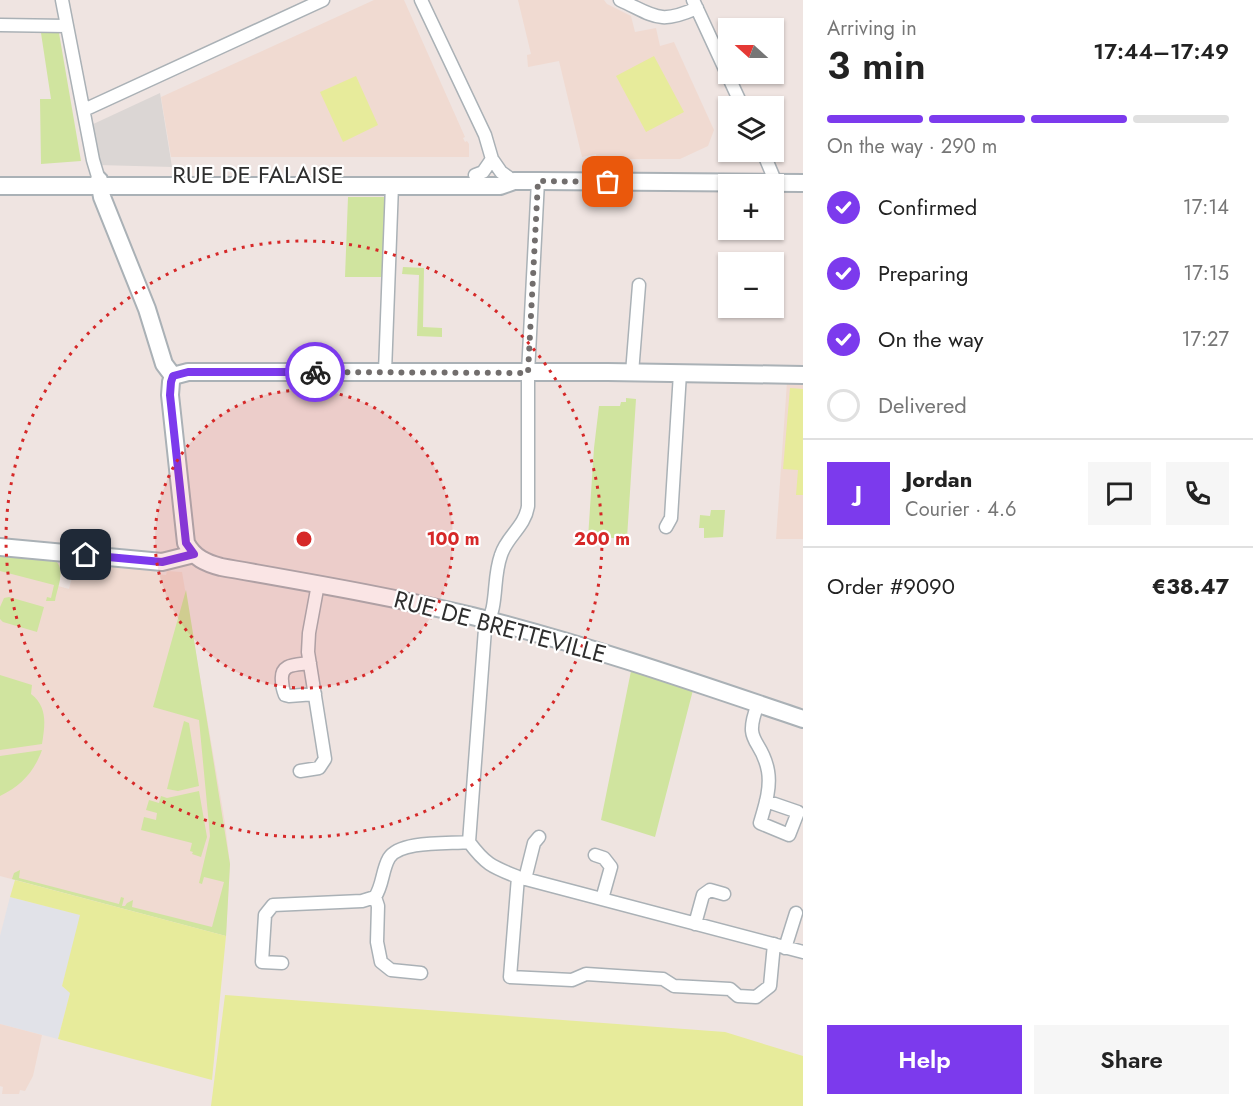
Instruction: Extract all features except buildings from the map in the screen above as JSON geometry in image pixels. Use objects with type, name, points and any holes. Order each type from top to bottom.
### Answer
[{"type":"main road","name":"RUE DE FALAISE","points":[[0,177],[99,180],[477,179],[500,186],[510,184],[511,179],[718,183]]},
{"type":"main road","points":[[0,186],[99,180],[392,185],[477,179]]},
{"type":"main road","points":[[99,180],[102,196],[147,309],[164,364],[173,376]]},
{"type":"main road","name":"RUE DE FALAISE","points":[[784,183],[803,183]]},
{"type":"main road","points":[[173,376],[188,372],[803,375]]},
{"type":"main road","points":[[0,547],[162,562],[194,554],[186,543],[170,395],[173,376]]},
{"type":"main road","name":"RUE DE BRETTEVILLE","points":[[194,554],[203,561],[221,567],[318,584],[490,621],[637,663],[803,719]]},
{"type":"street","points":[[62,0],[99,180]]},
{"type":"street","points":[[84,111],[322,0]]},
{"type":"street","points":[[422,0],[485,135],[492,159],[511,179]]},
{"type":"street","points":[[620,0],[667,19],[695,4],[737,96]]},
{"type":"street","points":[[0,25],[67,26]]},
{"type":"street","points":[[477,179],[492,159]]},
{"type":"street","points":[[538,181],[528,373],[527,513],[520,527],[506,543],[500,556],[493,615],[485,629],[469,842],[484,861],[495,868],[522,878],[803,952]]},
{"type":"street","points":[[385,372],[392,185]]},
{"type":"street","points":[[632,373],[639,285]]},
{"type":"street","points":[[666,527],[671,518],[681,373]]},
{"type":"street","points":[[300,771],[319,768],[325,759],[310,663],[309,633],[318,584]]},
{"type":"street","points":[[310,663],[288,666],[283,669],[281,673],[283,691],[289,696],[315,694]]},
{"type":"street","points":[[758,704],[751,722],[751,731],[767,767],[769,782],[766,801]]},
{"type":"street","points":[[538,837],[522,878],[510,977],[572,980],[586,974],[663,979],[674,986],[730,989],[738,996],[756,997],[770,986],[780,946],[796,913]]},
{"type":"street","points":[[282,963],[262,962],[265,915],[273,905],[362,901],[375,897],[381,888],[388,862],[396,850],[408,846],[469,842]]},
{"type":"street","points":[[595,855],[604,858],[611,867],[602,899]]},
{"type":"street","points":[[695,924],[703,895],[710,890],[724,894]]},
{"type":"street","points":[[375,897],[378,906],[377,942],[381,962],[391,970],[421,973]]},
{"type":"shaded area","points":[[374,0],[404,0],[465,137],[463,138],[469,144],[469,157],[171,157],[161,97]]},
{"type":"shaded area","points":[[518,0],[604,0],[607,4],[631,16],[635,32],[656,28],[660,46],[674,42],[714,130],[708,146],[680,159],[597,159],[596,154],[582,157],[559,61],[528,67],[527,55],[531,54]]},
{"type":"shaded area","points":[[160,93],[172,167],[98,165],[89,126]]},
{"type":"shaded area","points":[[787,382],[803,382],[803,539],[776,539]]},
{"type":"shaded area","points":[[0,555],[60,563],[62,569],[58,586],[69,589],[75,566],[79,562],[155,570],[156,574],[166,575],[167,571],[182,572],[230,864],[226,936],[0,876]]},
{"type":"shaded area","points":[[10,897],[81,915],[62,986],[70,993],[58,1039],[0,1024],[0,936]]},
{"type":"shaded area","points":[[0,1024],[42,1035],[33,1076],[25,1091],[20,1090],[19,1094],[2,1094]]},
{"type":"green space","points":[[41,33],[59,33],[81,161],[41,164],[40,99],[51,99]]},
{"type":"green space","points":[[654,56],[684,112],[646,132],[616,76]]},
{"type":"green space","points":[[356,76],[378,125],[343,142],[320,92]]},
{"type":"green space","points":[[348,197],[387,197],[384,277],[345,277]]},
{"type":"green space","points":[[403,267],[424,268],[423,327],[442,328],[442,337],[417,336],[419,275],[402,274]]},
{"type":"green space","points":[[790,388],[803,389],[803,495],[796,495],[798,470],[783,469]]},
{"type":"green space","points":[[626,398],[636,399],[627,538],[588,538],[599,406],[620,406],[621,402],[626,402]]},
{"type":"green space","points":[[711,510],[725,510],[723,537],[704,538],[704,528],[699,528],[700,515],[710,516]]},
{"type":"green space","points":[[0,555],[54,560],[61,573],[55,601],[46,601],[47,597],[51,598],[54,585],[0,571]]},
{"type":"green space","points":[[186,590],[230,864],[226,936],[12,879],[14,873],[20,870],[19,878],[119,904],[121,897],[124,898],[122,906],[133,900],[132,907],[212,927],[224,882],[204,877],[202,884],[199,883],[210,836],[199,720],[153,707]]},
{"type":"green space","points":[[9,597],[44,607],[37,632],[3,622],[0,619],[0,607],[4,598]]},
{"type":"green space","points":[[631,671],[693,690],[655,837],[601,820]]},
{"type":"green space","points":[[0,675],[32,685],[31,694],[43,711],[42,744],[0,750]]},
{"type":"green space","points":[[184,721],[189,723],[199,786],[178,791],[167,789]]},
{"type":"green space","points":[[42,750],[26,778],[0,796],[0,756]]},
{"type":"green space","points":[[199,791],[207,837],[201,857],[190,851],[192,843],[141,830],[144,817],[156,820],[157,813],[146,810],[149,800],[159,803],[161,796],[167,798]]},
{"type":"green space","points":[[15,880],[226,936],[212,1080],[58,1039],[70,993],[62,986],[80,915],[10,897]]},
{"type":"green space","points":[[225,995],[725,1032],[803,1056],[803,1106],[211,1106]]},
{"type":"way so far","points":[[315,372],[528,373],[538,181],[608,182]]},
{"type":"route","points":[[86,555],[167,562],[194,554],[186,543],[170,395],[173,376],[188,372],[315,372]]}]
